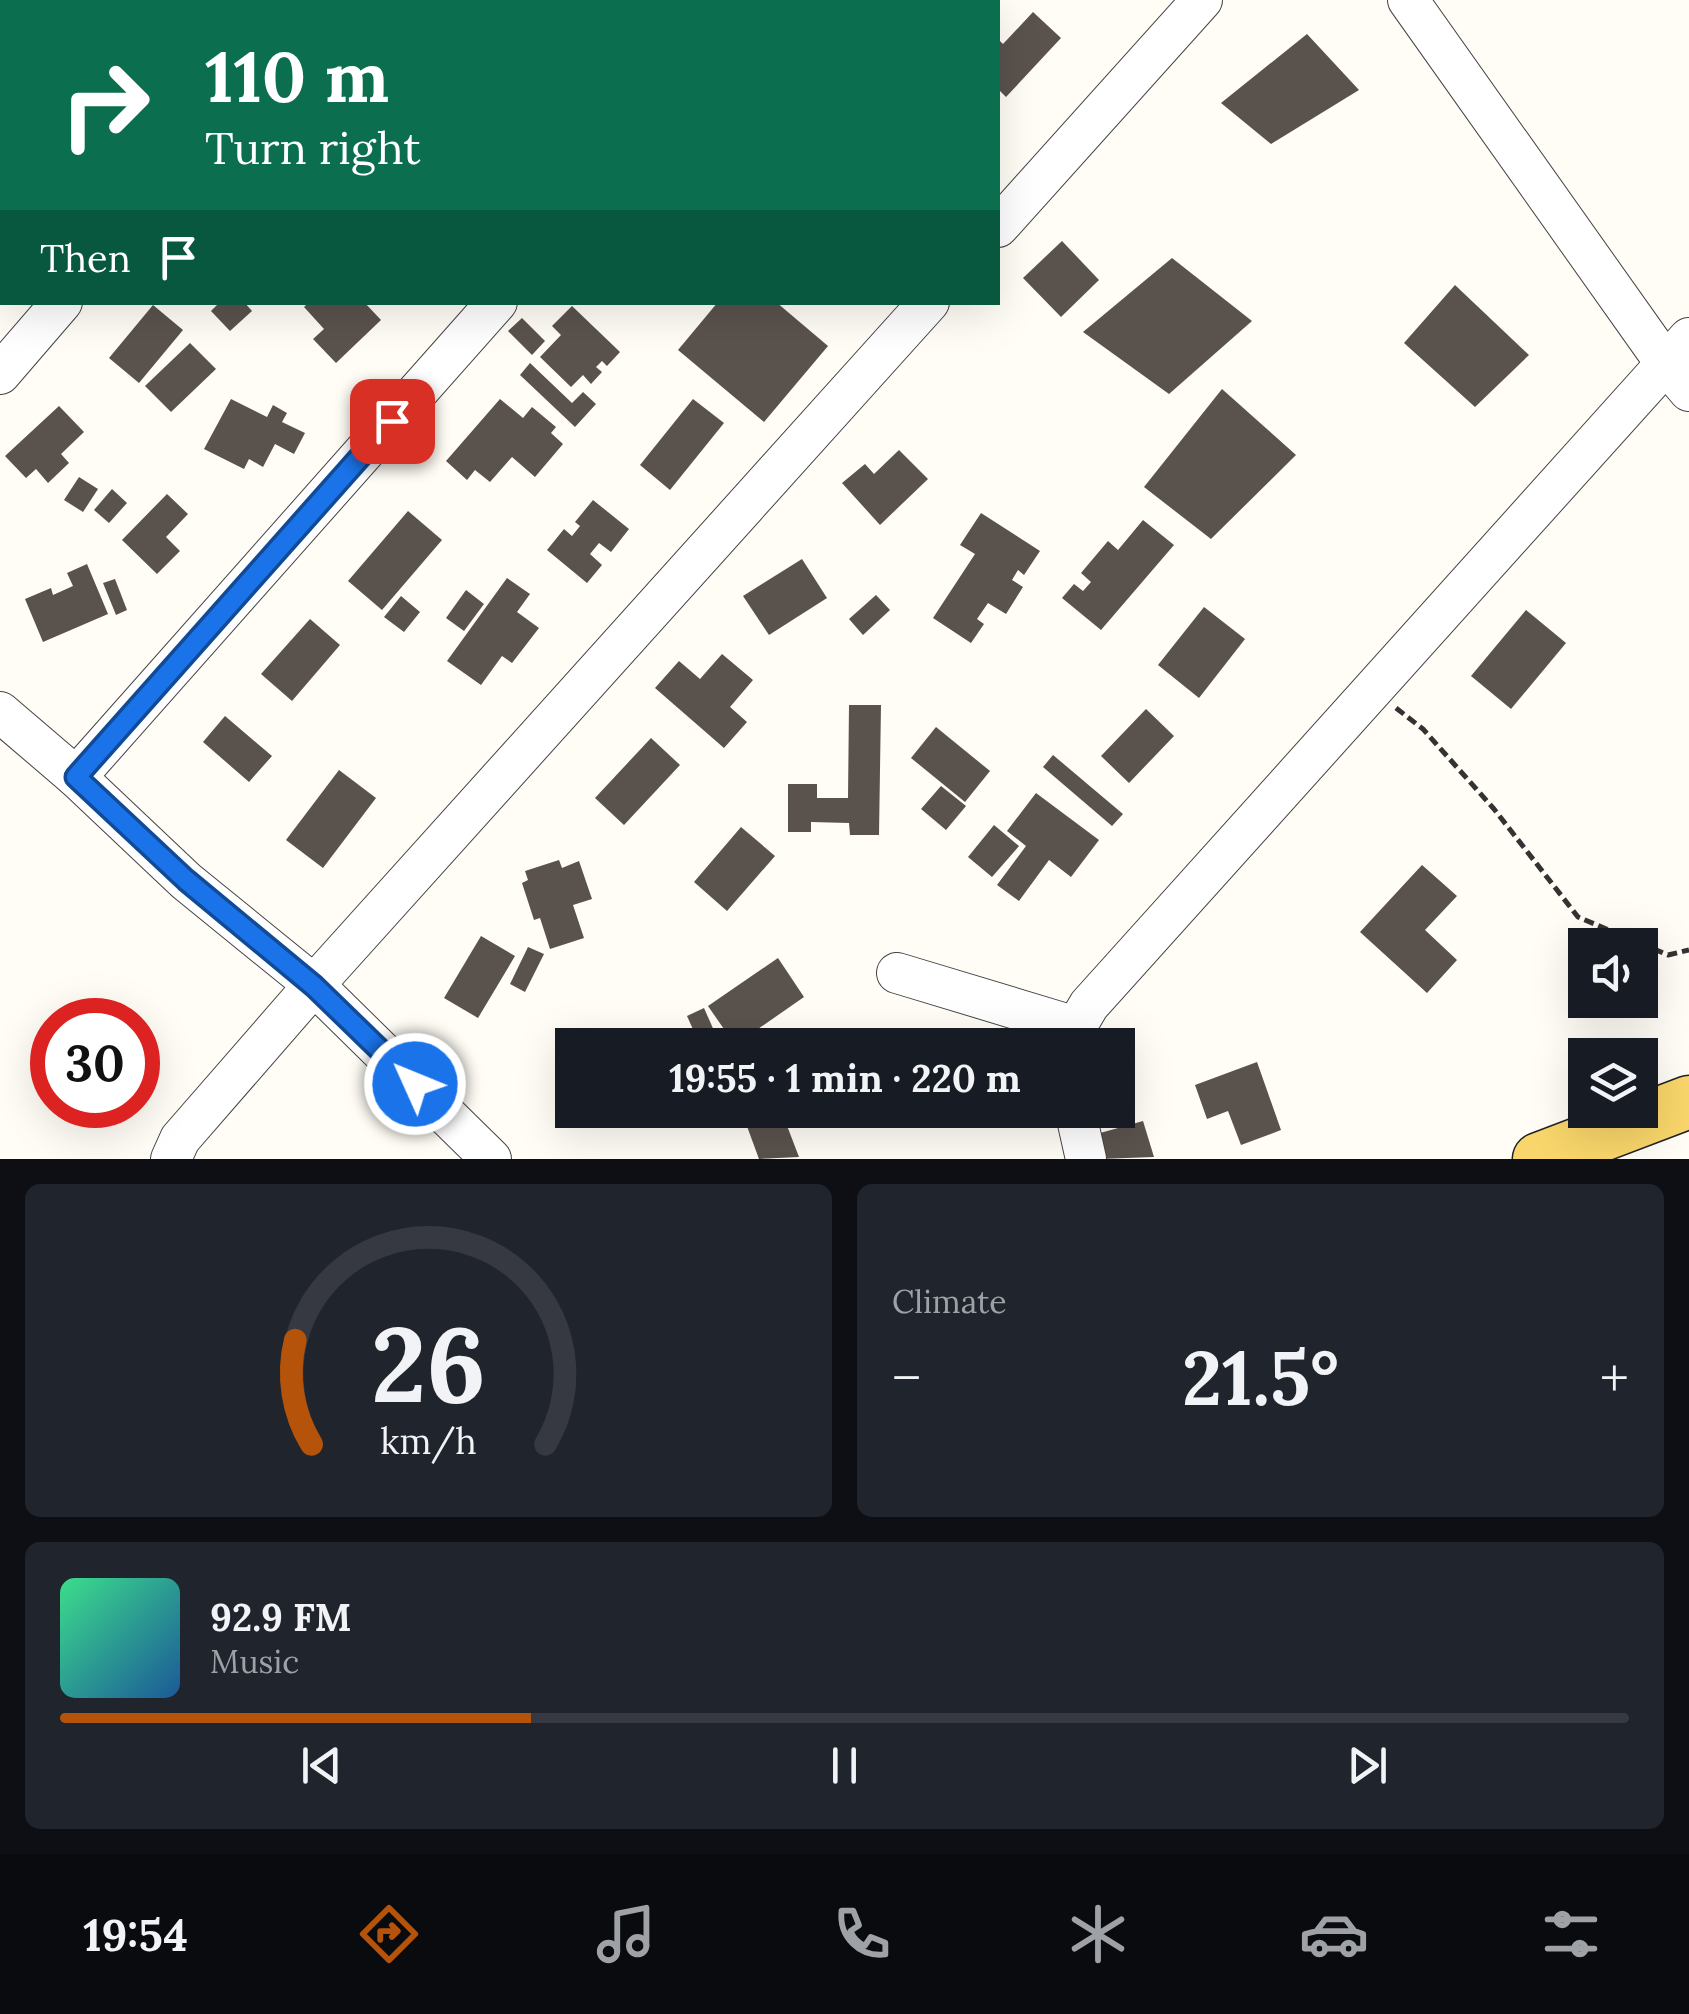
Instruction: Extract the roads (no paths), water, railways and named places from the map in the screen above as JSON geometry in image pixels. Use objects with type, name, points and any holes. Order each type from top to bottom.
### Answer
[{"type":"main road","points":[[1539,1159],[1689,1102]]},
{"type":"street","points":[[1000,225],[1202,0]]},
{"type":"street","points":[[1079,1028],[1089,1006],[1374,690],[1681,364],[1408,0]]},
{"type":"street","points":[[0,374],[59,305]]},
{"type":"street","points":[[76,777],[495,305]]},
{"type":"street","points":[[171,1159],[180,1140],[314,986],[927,305]]},
{"type":"street","points":[[0,712],[186,880],[314,986],[491,1159]]},
{"type":"street","points":[[897,973],[1052,1028]]},
{"type":"street","points":[[1079,1128],[1086,1159]]}]
